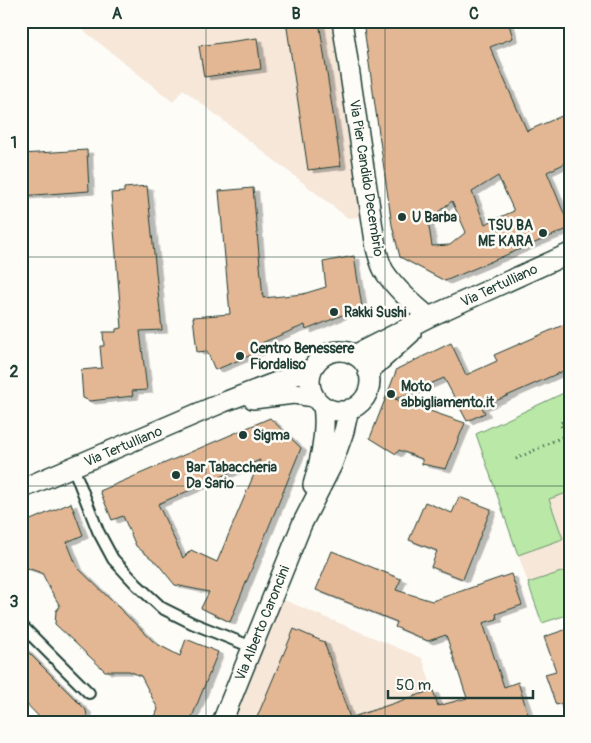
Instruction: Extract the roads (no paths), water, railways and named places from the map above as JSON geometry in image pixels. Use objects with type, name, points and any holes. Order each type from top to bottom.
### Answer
[{"type":"street","name":"Via Pier Candido Decembrio","points":[[342,21],[376,248],[381,265],[389,277],[411,302],[429,317]]},
{"type":"street","name":"Via Tertulliano","points":[[21,490],[224,402],[313,368],[320,359],[333,352],[344,352],[354,355],[429,317],[570,253]]},
{"type":"street","name":"Via Tertulliano","points":[[368,372],[429,317]]},
{"type":"street","points":[[349,409],[363,400],[369,383],[368,372],[363,362],[354,355]]},
{"type":"street","points":[[313,368],[310,382],[311,390],[319,401]]},
{"type":"street","name":"Via Tertulliano","points":[[224,402],[294,394],[319,401],[336,410],[349,409]]},
{"type":"street","name":"Via Alberto Caroncini","points":[[302,524],[322,446],[324,423],[319,401]]},
{"type":"street","name":"Via Alberto Caroncini","points":[[222,722],[302,524],[332,465],[349,409]]},
{"type":"lane","points":[[73,467],[98,531],[113,559],[137,586],[162,608],[208,630],[252,647]]},
{"type":"lane","points":[[21,625],[89,693]]},
{"type":"place","name":"U Barba","points":[[402,217]]},
{"type":"place","name":"TSU BA ME KARA","points":[[543,233]]},
{"type":"place","name":"Rakki Sushi","points":[[334,312]]},
{"type":"place","name":"Centro Benessere Fiordaliso","points":[[240,356]]},
{"type":"place","name":"Moto abbigliamento.it","points":[[391,394]]},
{"type":"place","name":"Sigma","points":[[243,435]]},
{"type":"place","name":"Bar Tabaccheria Da Sario","points":[[176,475]]}]
